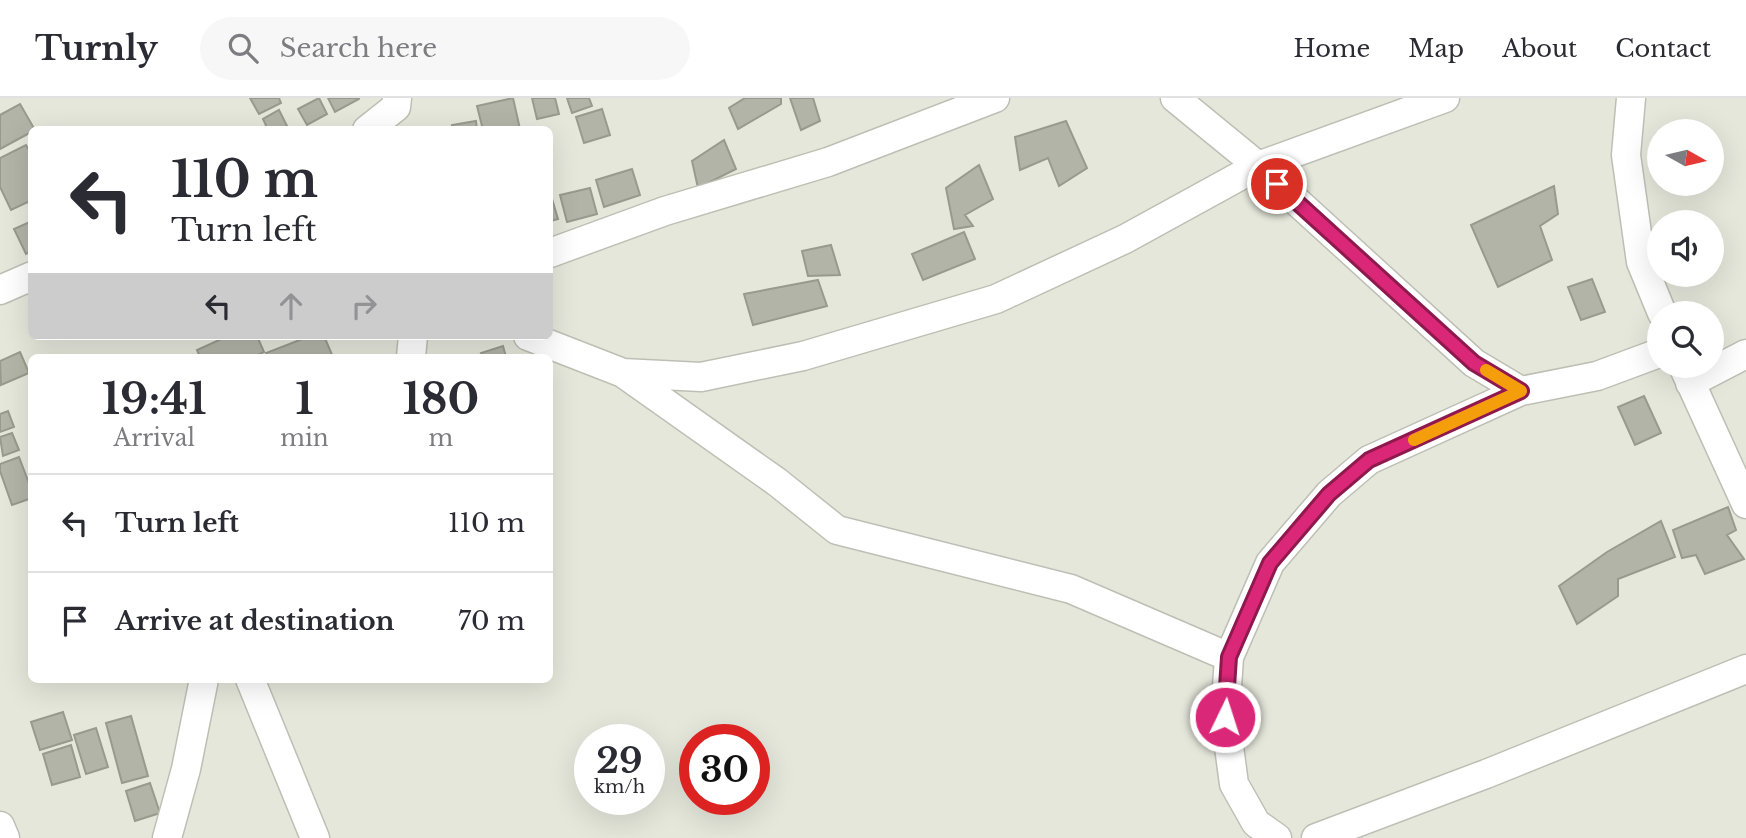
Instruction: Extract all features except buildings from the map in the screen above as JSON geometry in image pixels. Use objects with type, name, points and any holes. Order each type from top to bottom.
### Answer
[{"type":"street","points":[[372,126],[396,107],[397,98]]},
{"type":"street","points":[[553,252],[665,211],[828,162],[995,98]]},
{"type":"street","points":[[1175,98],[1258,166],[1474,363],[1521,391]]},
{"type":"street","points":[[624,373],[701,377],[803,356],[996,299],[1125,239],[1258,166],[1445,98]]},
{"type":"street","points":[[1631,98],[1626,155],[1641,262],[1657,301]]},
{"type":"street","points":[[0,290],[28,278]]},
{"type":"street","points":[[538,340],[624,373],[777,482],[837,530],[1071,589],[1229,657]]},
{"type":"street","points":[[1724,361],[1746,354]]},
{"type":"street","points":[[1277,838],[1256,823],[1234,784],[1225,717],[1229,657],[1270,563],[1329,494],[1369,460],[1521,391],[1597,376],[1647,358]]},
{"type":"street","points":[[1688,378],[1746,504]]},
{"type":"street","points":[[1316,838],[1498,769],[1746,668]]},
{"type":"street","points":[[167,838],[186,769],[203,683]]},
{"type":"street","points":[[252,683],[315,838]]},
{"type":"street","points":[[0,826],[5,838]]},
{"type":"slow traffic","points":[[1414,440],[1521,391],[1486,370]]},
{"type":"route","points":[[1225,717],[1229,657],[1270,563],[1329,494],[1369,460],[1521,391],[1474,363],[1277,184]]}]
